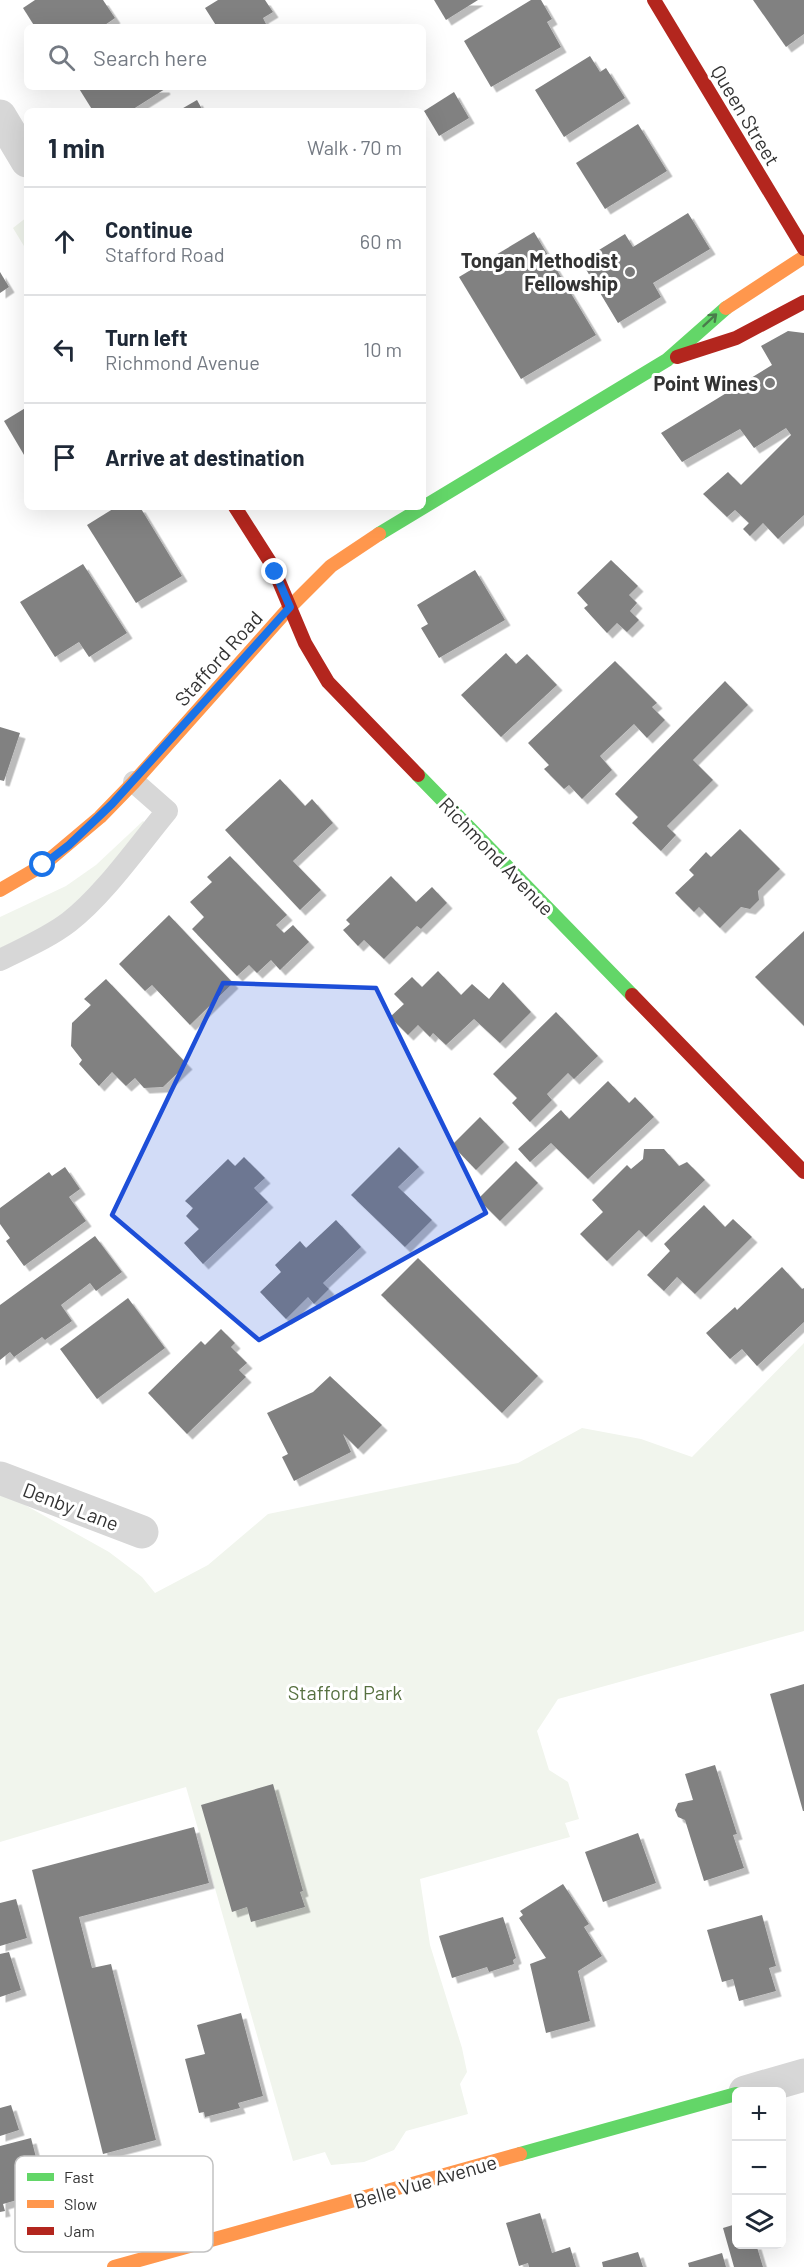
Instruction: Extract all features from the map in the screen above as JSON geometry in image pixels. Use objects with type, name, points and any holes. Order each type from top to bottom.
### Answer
[{"type":"street","name":"Queen Street","points":[[654,0],[804,249]]},
{"type":"street","points":[[0,116],[24,156]]},
{"type":"street","name":"Stafford Road","points":[[426,506],[667,360],[718,313],[804,257]]},
{"type":"street","name":"Stafford Road","points":[[667,360],[736,338],[804,302]]},
{"type":"street","name":"Richmond Avenue","points":[[237,510],[274,569],[314,662],[328,682],[804,1172]]},
{"type":"street","name":"Stafford Road","points":[[0,890],[43,865],[69,845],[134,782],[290,607],[331,566],[419,510]]},
{"type":"street","name":"Denby Lane","points":[[0,1479],[142,1532]]},
{"type":"street","points":[[760,2087],[804,2075]]},
{"type":"street","name":"Belle Vue Avenue","points":[[213,2239],[732,2095]]},
{"type":"street","name":"Belle Vue Avenue","points":[[114,2267],[168,2252]]},
{"type":"lane","points":[[0,960],[38,942],[89,904],[167,811],[134,782]]},
{"type":"highlighted area","points":[[223,983],[376,988],[486,1213],[259,1340],[112,1215]]},
{"type":"green space","points":[[24,219],[24,246],[13,228]]},
{"type":"green space","points":[[143,821],[147,824],[77,907],[45,928],[0,948],[0,917],[66,886],[96,865]]},
{"type":"green space","name":"Stafford Park","points":[[804,1343],[804,1631],[558,1699],[537,1731],[549,1770],[568,1782],[579,1819],[565,1823],[570,1837],[420,1879],[430,1945],[462,2048],[467,2072],[460,2084],[468,2114],[406,2131],[394,2150],[364,2162],[331,2165],[325,2152],[293,2161],[186,1787],[0,1842],[0,1491],[109,1552],[142,1577],[155,1593],[208,1565],[268,1514],[518,1463],[582,1428],[641,1439],[692,1457]]},
{"type":"building","points":[[35,0],[103,0],[115,18],[106,24],[33,24],[23,8]]},
{"type":"building","points":[[218,0],[265,0],[273,12],[263,18],[266,24],[215,24],[205,8]]},
{"type":"building","points":[[434,0],[478,0],[446,20]]},
{"type":"building","points":[[531,0],[541,0],[552,19],[547,22],[561,47],[491,87],[464,41]]},
{"type":"building","points":[[753,0],[804,0],[804,34],[786,47]]},
{"type":"building","points":[[590,56],[600,72],[606,68],[625,98],[564,137],[535,90]]},
{"type":"building","points":[[80,90],[163,90],[135,108],[91,108]]},
{"type":"building","points":[[454,92],[469,118],[439,136],[426,114],[426,110]]},
{"type":"building","points":[[197,100],[201,108],[183,108]]},
{"type":"building","points":[[638,124],[667,171],[605,209],[576,163]]},
{"type":"building","name":"Tongan Methodist Fellowship","points":[[688,213],[710,249],[653,283],[661,297],[618,323],[581,261],[625,234],[633,247]]},
{"type":"building","points":[[534,232],[596,335],[521,379],[459,277]]},
{"type":"building","points":[[0,272],[9,287],[0,293]]},
{"type":"building","points":[[788,331],[804,333],[804,515],[778,539],[763,523],[750,536],[743,529],[749,523],[735,510],[727,517],[703,494],[728,472],[741,485],[791,435],[786,428],[754,448],[740,429],[682,462],[661,433],[772,365],[761,346]]},
{"type":"building","points":[[24,409],[24,455],[4,421]]},
{"type":"building","points":[[111,510],[142,510],[182,576],[136,603],[87,525]]},
{"type":"building","points":[[611,560],[638,586],[629,595],[637,603],[630,611],[639,620],[627,632],[617,623],[607,633],[584,608],[588,605],[577,593]]},
{"type":"building","points":[[83,564],[127,633],[89,657],[79,642],[55,657],[20,602]]},
{"type":"building","points":[[475,570],[505,620],[439,658],[421,628],[428,624],[417,605]]},
{"type":"building","points":[[506,653],[516,664],[527,654],[557,685],[501,737],[461,695]]},
{"type":"building","points":[[615,661],[657,703],[652,707],[665,720],[647,738],[634,724],[600,756],[612,770],[582,799],[569,785],[564,789],[544,769],[549,765],[528,743]]},
{"type":"building","points":[[725,681],[748,705],[693,760],[713,780],[667,826],[676,835],[661,851],[632,823],[638,817],[615,794]]},
{"type":"building","points":[[0,727],[20,733],[4,781],[0,780]]},
{"type":"building","points":[[280,779],[305,806],[312,799],[333,823],[293,861],[321,890],[300,910],[225,830]]},
{"type":"building","points":[[740,829],[780,869],[758,891],[759,900],[750,909],[741,907],[720,928],[699,907],[694,912],[675,893],[694,875],[689,870],[706,852],[711,857]]},
{"type":"building","points":[[230,856],[287,915],[276,925],[284,933],[293,925],[309,942],[280,970],[271,960],[257,973],[249,965],[237,976],[192,929],[204,917],[190,902],[212,882],[207,877]]},
{"type":"building","points":[[391,876],[416,902],[432,887],[447,903],[421,929],[417,926],[384,959],[364,940],[358,946],[343,930],[350,924],[346,920]]},
{"type":"building","points":[[169,915],[233,983],[190,1025],[152,985],[145,991],[119,964]]},
{"type":"building","points":[[804,931],[804,1026],[755,977]]},
{"type":"building","points":[[438,971],[461,995],[472,984],[489,999],[503,982],[531,1012],[500,1043],[474,1019],[446,1045],[433,1033],[430,1037],[418,1025],[408,1035],[390,1017],[404,1004],[394,994],[412,977],[422,987]]},
{"type":"building","points":[[106,979],[187,1064],[163,1087],[144,1088],[135,1078],[126,1086],[112,1072],[99,1086],[79,1064],[82,1060],[71,1046],[72,1023],[91,1005],[84,999]]},
{"type":"building","points":[[556,1012],[598,1056],[574,1079],[568,1073],[547,1094],[552,1100],[530,1122],[512,1103],[517,1098],[493,1074]]},
{"type":"building","points":[[608,1081],[629,1103],[635,1097],[654,1117],[588,1179],[551,1143],[530,1162],[518,1149],[561,1110],[569,1119]]},
{"type":"building","points":[[480,1117],[504,1142],[476,1170],[452,1145]]},
{"type":"building","points":[[399,1147],[419,1167],[398,1187],[432,1220],[405,1247],[351,1195]]},
{"type":"building","points":[[644,1149],[664,1149],[679,1166],[687,1162],[705,1180],[646,1237],[639,1230],[607,1261],[580,1234],[603,1212],[592,1200],[627,1165],[631,1169],[643,1159]]},
{"type":"building","points":[[244,1157],[265,1178],[254,1188],[268,1202],[203,1264],[184,1243],[199,1229],[186,1216],[193,1208],[185,1201],[228,1159],[235,1166]]},
{"type":"building","points":[[516,1161],[538,1183],[500,1221],[478,1199]]},
{"type":"building","points":[[65,1167],[80,1189],[69,1197],[86,1221],[24,1266],[6,1241],[10,1238],[0,1224],[0,1208],[49,1172],[52,1176]]},
{"type":"building","points":[[704,1205],[725,1227],[733,1219],[752,1237],[695,1294],[677,1277],[664,1291],[647,1275],[670,1251],[664,1244]]},
{"type":"building","points":[[336,1220],[361,1247],[323,1283],[329,1289],[314,1304],[308,1297],[286,1319],[260,1292],[281,1272],[275,1265],[300,1241],[306,1248]]},
{"type":"building","points":[[95,1236],[122,1272],[96,1291],[90,1283],[61,1305],[72,1321],[45,1340],[42,1337],[14,1357],[10,1352],[0,1360],[0,1305]]},
{"type":"building","points":[[418,1258],[538,1376],[502,1413],[381,1295]]},
{"type":"building","points":[[782,1267],[802,1289],[804,1288],[804,1322],[757,1366],[742,1349],[730,1359],[706,1333],[735,1307],[737,1310]]},
{"type":"building","points":[[128,1298],[165,1348],[97,1399],[60,1349]]},
{"type":"building","points":[[221,1329],[235,1343],[231,1347],[247,1363],[239,1370],[246,1377],[187,1434],[148,1393],[201,1341],[205,1345]]},
{"type":"building","points":[[330,1376],[382,1425],[358,1449],[343,1434],[351,1452],[294,1481],[282,1457],[288,1454],[267,1413],[313,1392]]},
{"type":"building","points":[[804,1684],[804,1811],[803,1811],[770,1694]]},
{"type":"building","points":[[715,1765],[737,1834],[733,1835],[744,1868],[704,1881],[685,1820],[678,1817],[675,1810],[678,1803],[693,1800],[685,1774]]},
{"type":"building","points":[[273,1784],[303,1891],[300,1892],[305,1907],[251,1922],[247,1907],[232,1912],[201,1805]]},
{"type":"building","points":[[194,1827],[209,1883],[79,1917],[92,1968],[111,1964],[156,2140],[103,2154],[32,1870]]},
{"type":"building","points":[[638,1833],[656,1883],[603,1902],[585,1852]]},
{"type":"building","points":[[563,1884],[589,1924],[584,1927],[602,1956],[578,1971],[590,2021],[546,2033],[530,1964],[546,1958],[519,1918],[523,1915],[520,1911]]},
{"type":"building","points":[[16,1899],[27,1938],[0,1946],[0,1903]]},
{"type":"building","points":[[762,1915],[776,1966],[769,1968],[776,1991],[739,2001],[733,1979],[722,1982],[707,1930]]},
{"type":"building","points":[[503,1917],[516,1958],[513,1960],[514,1964],[489,1972],[487,1967],[452,1978],[439,1936]]},
{"type":"building","points":[[9,1952],[21,1990],[0,1997],[0,1954]]},
{"type":"building","points":[[241,2013],[263,2096],[238,2103],[240,2108],[205,2117],[204,2112],[199,2113],[185,2059],[205,2054],[197,2025]]},
{"type":"building","points":[[11,2105],[19,2130],[0,2136],[0,2108]]},
{"type":"building","points":[[31,2138],[36,2156],[15,2156],[15,2201],[3,2204],[5,2211],[0,2212],[0,2146]]},
{"type":"building","points":[[540,2213],[552,2253],[570,2247],[576,2267],[529,2267],[528,2263],[519,2266],[506,2223]]},
{"type":"building","points":[[732,2225],[732,2249],[758,2249],[763,2267],[734,2267],[723,2228]]},
{"type":"building","points":[[638,2252],[643,2267],[603,2267],[602,2262]]},
{"type":"building","points":[[722,2253],[726,2267],[689,2267],[688,2263]]},
{"type":"traffic: fast","points":[[426,506],[667,360],[726,308]]},
{"type":"traffic: fast","points":[[379,534],[419,510]]},
{"type":"traffic: fast","points":[[418,775],[632,995]]},
{"type":"traffic: fast","points":[[520,2154],[732,2095]]},
{"type":"traffic: slow","points":[[726,308],[804,257]]},
{"type":"traffic: slow","points":[[0,890],[43,865],[100,817],[290,607],[331,566],[379,534]]},
{"type":"traffic: slow","points":[[213,2239],[520,2154]]},
{"type":"traffic: slow","points":[[114,2267],[168,2252]]},
{"type":"traffic: jam","points":[[654,0],[804,249]]},
{"type":"traffic: jam","points":[[677,357],[736,338],[804,302]]},
{"type":"traffic: jam","points":[[237,510],[272,565],[305,643],[328,682],[418,775]]},
{"type":"traffic: jam","points":[[632,995],[804,1172]]},
{"type":"place","name":"Tongan Methodist Fellowship","points":[[630,272]]},
{"type":"place","name":"Point Wines","points":[[770,383]]},
{"type":"route","points":[[43,865],[100,817],[134,782],[290,607],[275,572]]}]
